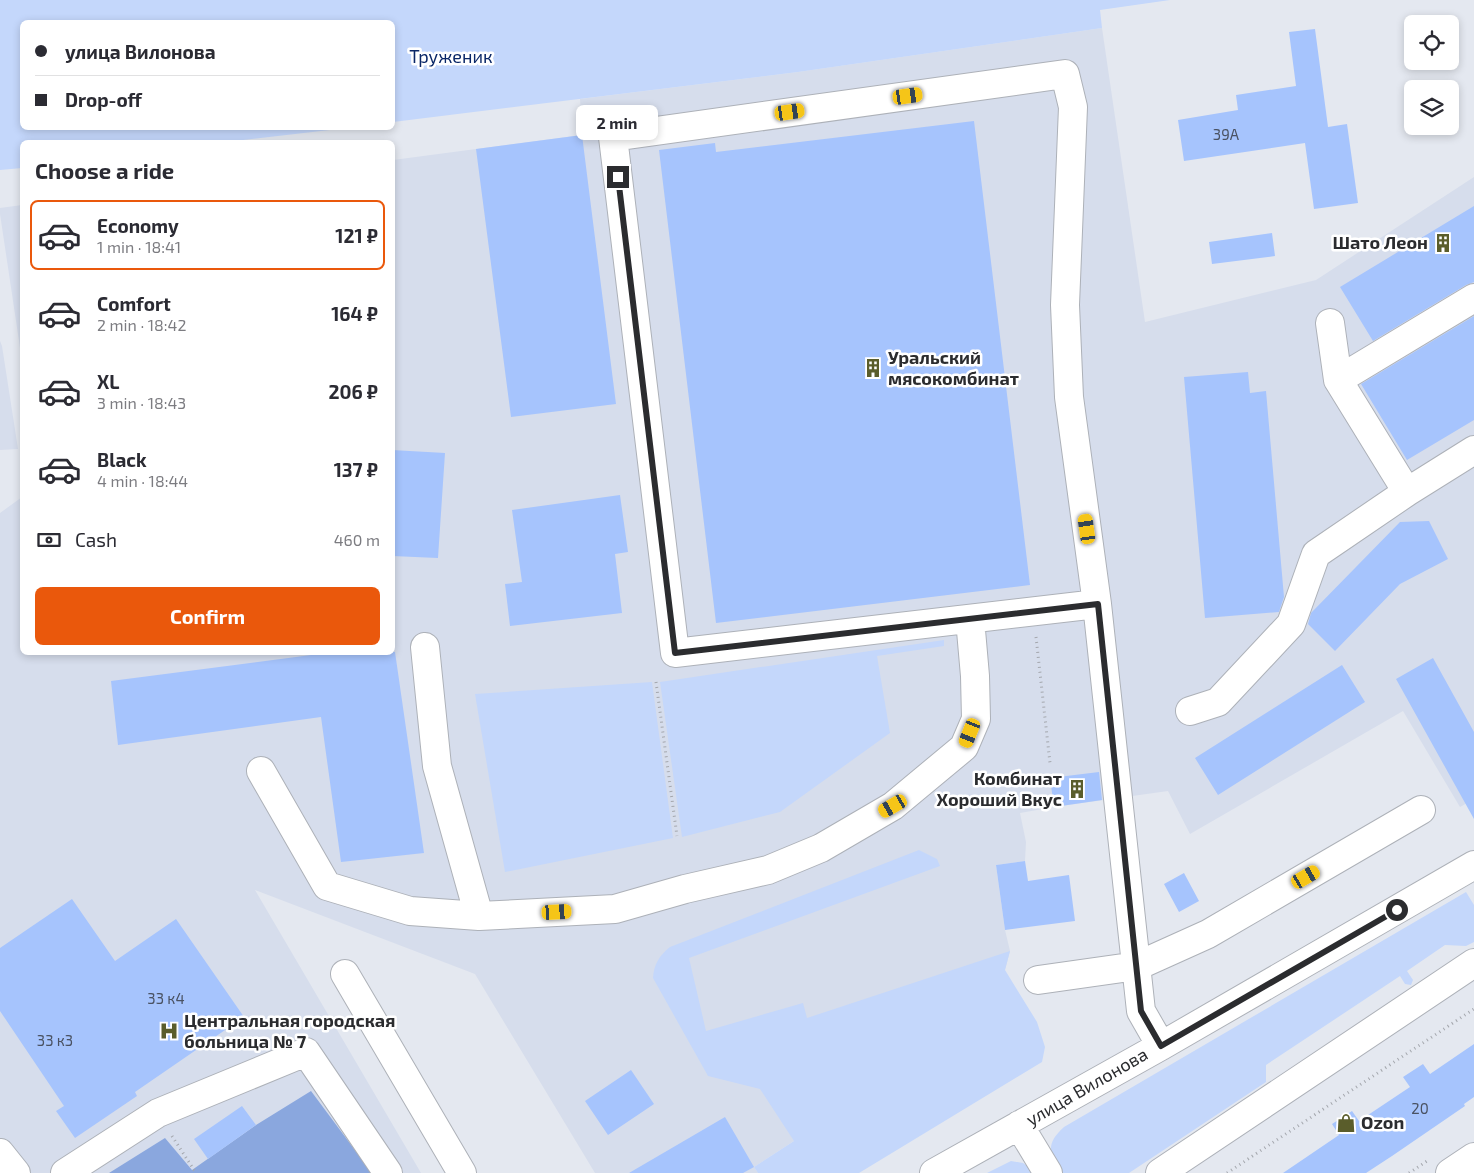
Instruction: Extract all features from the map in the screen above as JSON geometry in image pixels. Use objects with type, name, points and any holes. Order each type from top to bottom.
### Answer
[{"type":"street","points":[[1098,604],[675,653],[614,137],[1065,74],[1072,107],[1065,305],[1069,398],[1098,604],[1141,1011],[1161,1046]]},
{"type":"street","points":[[1338,380],[1474,298]]},
{"type":"street","points":[[1330,323],[1338,380],[1407,492]]},
{"type":"street","points":[[1190,711],[1218,702],[1291,624],[1316,554],[1407,492],[1474,450]]},
{"type":"street","points":[[261,771],[327,886],[410,912],[479,916],[615,909],[768,870],[821,848],[893,806],[964,747],[976,719],[975,676],[970,619]]},
{"type":"street","points":[[425,647],[437,766],[479,916]]},
{"type":"street","points":[[1038,980],[1137,966],[1208,934],[1421,810]]},
{"type":"street","name":"улица Вилонова","points":[[934,1173],[1471,874]]},
{"type":"street","points":[[1160,1173],[1474,963]]},
{"type":"street","points":[[344,974],[462,1173]]},
{"type":"street","points":[[64,1173],[158,1113],[306,1052],[388,1173]]},
{"type":"street","points":[[1019,1126],[1048,1173]]},
{"type":"street","points":[[0,1152],[16,1173]]},
{"type":"street","points":[[1450,1173],[1474,1157]]},
{"type":"path","points":[[1033,612],[1050,763]]},
{"type":"path","points":[[656,682],[677,836]]},
{"type":"path","points":[[1227,1173],[1474,1009]]},
{"type":"path","points":[[158,1113],[196,1173]]},
{"type":"shaded area","points":[[1102,28],[1145,322],[1316,280],[1474,177],[1474,799],[1460,807],[1403,711],[1190,834],[1168,791],[1020,813],[1026,842],[1025,861],[996,865],[1005,930],[1010,951],[1005,970],[946,1042],[754,1167],[758,1173],[595,1173],[475,974],[255,890],[421,1173],[0,1173],[0,513],[20,498],[20,655],[395,655],[395,160],[582,135],[580,99],[798,72]]},
{"type":"shaded area","points":[[20,205],[20,348],[0,214],[0,208]]},
{"type":"shaded area","points":[[0,341],[2,346],[18,449],[0,450]]},
{"type":"shaded area","points":[[311,1091],[372,1173],[109,1173],[165,1138],[192,1170],[256,1125]]},
{"type":"green space","name":"Труженик","points":[[0,0],[1170,0],[1100,10],[1102,28],[798,72],[395,122],[395,20],[20,20],[20,130],[330,130],[243,140],[20,140],[20,168],[0,170]]},
{"type":"green space","points":[[944,640],[944,646],[877,656],[890,733],[780,812],[682,837],[660,682]]},
{"type":"green space","points":[[652,682],[673,838],[505,872],[475,694]]},
{"type":"green space","points":[[919,850],[937,859],[940,866],[689,958],[706,1031],[803,1003],[807,1018],[1010,951],[1005,970],[1037,1022],[1045,1047],[1042,1062],[859,1173],[758,1173],[754,1167],[794,1141],[760,1089],[708,1076],[653,978],[658,961],[670,947]]},
{"type":"green space","points":[[1466,892],[1474,905],[1474,942],[1466,946],[1445,945],[1407,971],[1413,980],[1411,985],[1405,984],[1400,976],[1266,1065],[1266,1082],[1129,1173],[1062,1173],[1054,1160],[1051,1149],[1054,1139],[1064,1127]]},
{"type":"green space","points":[[1011,1161],[1023,1163],[1037,1173],[987,1173]]},
{"type":"building","points":[[1315,29],[1328,127],[1347,124],[1358,203],[1314,209],[1305,143],[1184,161],[1178,120],[1238,110],[1236,95],[1296,86],[1289,32]]},
{"type":"building","name":"Уральский мясокомбинат","points":[[974,121],[1030,585],[716,623],[659,150],[715,143],[716,152]]},
{"type":"building","points":[[582,135],[616,404],[511,417],[476,149]]},
{"type":"building","name":"Шато Леон","points":[[1474,206],[1474,282],[1373,341],[1340,287]]},
{"type":"building","points":[[1272,233],[1275,256],[1212,264],[1209,242]]},
{"type":"building","points":[[1474,316],[1474,420],[1407,460],[1361,384]]},
{"type":"building","points":[[1248,372],[1250,393],[1266,391],[1284,597],[1279,612],[1205,618],[1184,377]]},
{"type":"building","points":[[395,450],[445,453],[438,558],[395,556]]},
{"type":"building","points":[[620,495],[628,552],[615,554],[622,613],[510,626],[505,584],[522,582],[512,510]]},
{"type":"building","points":[[1429,521],[1448,559],[1400,584],[1335,651],[1308,624],[1311,613],[1400,522]]},
{"type":"building","points":[[395,652],[424,853],[341,862],[321,717],[118,745],[111,681],[311,655],[395,655]]},
{"type":"building","points":[[1433,658],[1474,732],[1474,819],[1396,679]]},
{"type":"building","points":[[1342,665],[1365,702],[1218,795],[1195,758]]},
{"type":"building","name":"Комбинат Хороший Вкус","points":[[1099,772],[1102,800],[1054,807],[1050,778]]},
{"type":"building","points":[[1025,861],[1028,881],[1069,875],[1075,921],[1005,930],[996,865]]},
{"type":"building","points":[[1184,873],[1199,901],[1179,912],[1164,884]]},
{"type":"building","points":[[72,899],[115,961],[176,919],[244,1017],[135,1092],[137,1096],[75,1138],[56,1111],[64,1106],[0,1011],[0,948]]},
{"type":"building","points":[[1474,1044],[1474,1097],[1464,1104],[1465,1106],[1392,1156],[1366,1173],[1283,1173],[1339,1135],[1332,1124],[1352,1111],[1359,1121],[1410,1087],[1403,1077],[1423,1064],[1430,1074]]},
{"type":"building","points":[[631,1070],[654,1104],[608,1135],[585,1101]]},
{"type":"building","points":[[242,1106],[256,1125],[208,1159],[194,1139]]},
{"type":"building","points":[[725,1117],[754,1167],[743,1173],[629,1173]]},
{"type":"place","name":"Шато Леон","points":[[1443,243]]},
{"type":"place","name":"Уральский мясокомбинат","points":[[873,368]]},
{"type":"place","name":"Комбинат Хороший Вкус","points":[[1077,789]]},
{"type":"place","name":"Центральная городская больница № 7","points":[[169,1031]]},
{"type":"place","name":"Ozon","points":[[1346,1123]]},
{"type":"route","points":[[618,177],[675,653],[1098,604],[1141,1011],[1161,1046],[1397,910]]}]
